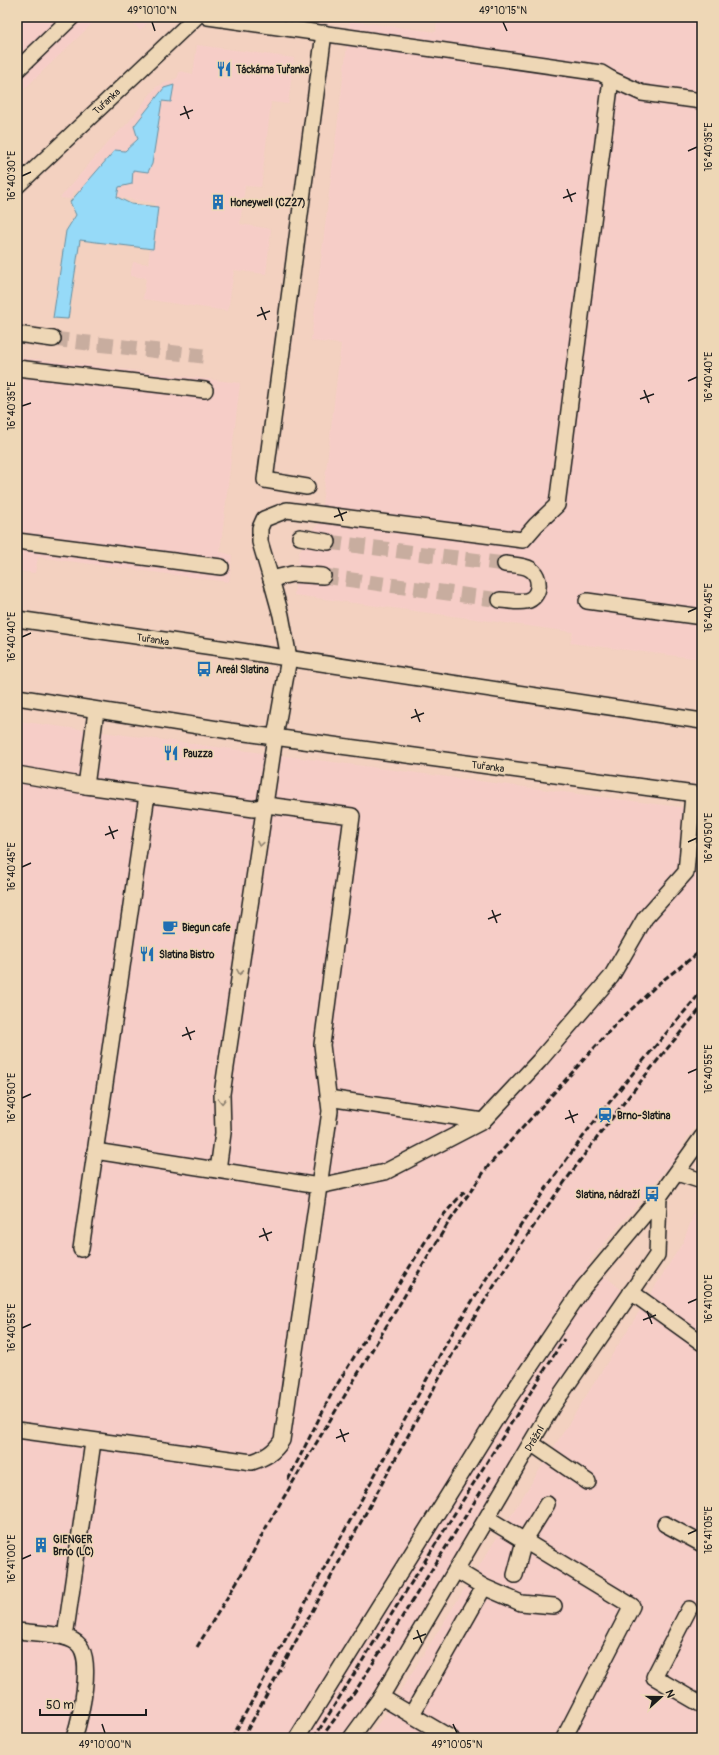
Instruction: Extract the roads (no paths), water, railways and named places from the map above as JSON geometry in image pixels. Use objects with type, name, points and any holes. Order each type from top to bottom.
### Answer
[{"type":"street","points":[[17,70],[72,17]]},
{"type":"street","name":"Tuřanka","points":[[19,181],[196,17]]},
{"type":"street","points":[[208,17],[601,73],[642,93],[702,101]]},
{"type":"street","points":[[307,487],[265,480],[324,33]]},
{"type":"street","points":[[218,1170],[223,1133],[222,1094],[275,737],[289,658],[281,615],[260,542],[260,528],[264,519],[287,510],[523,540],[557,505],[611,79]]},
{"type":"street","points":[[17,334],[53,339]]},
{"type":"street","points":[[17,368],[205,390]]},
{"type":"street","points":[[300,537],[328,542]]},
{"type":"street","points":[[17,541],[221,567]]},
{"type":"street","points":[[500,600],[517,602],[529,600],[537,592],[538,587],[536,574],[529,568],[505,564]]},
{"type":"street","points":[[271,579],[292,574],[323,576]]},
{"type":"street","points":[[587,601],[702,617]]},
{"type":"street","name":"Tuřanka","points":[[17,619],[289,658],[702,721]]},
{"type":"street","name":"Tuřanka","points":[[17,697],[96,711],[275,737],[697,795]]},
{"type":"street","points":[[86,786],[96,711]]},
{"type":"street","points":[[17,774],[86,786],[254,809],[266,805],[352,816],[322,1045],[330,1111],[282,1440],[276,1450],[266,1457],[252,1462],[93,1442],[17,1430]]},
{"type":"street","points":[[81,1249],[147,795]]},
{"type":"street","points":[[95,1151],[319,1186],[386,1172],[483,1121],[539,1061],[611,978],[645,918],[686,872],[697,795]]},
{"type":"street","points":[[328,1098],[483,1121]]},
{"type":"street","points":[[297,1738],[505,1404],[583,1288],[659,1197],[702,1137]]},
{"type":"street","points":[[677,1173],[702,1181]]},
{"type":"street","name":"Drážní","points":[[351,1738],[381,1696],[552,1407],[657,1256],[659,1197]]},
{"type":"street","points":[[631,1292],[702,1343]]},
{"type":"street","points":[[65,1637],[93,1442]]},
{"type":"street","points":[[531,1443],[588,1482]]},
{"type":"street","points":[[515,1575],[524,1541],[547,1504]]},
{"type":"street","points":[[486,1518],[632,1606],[564,1738]]},
{"type":"street","points":[[665,1524],[702,1544]]},
{"type":"street","points":[[456,1570],[484,1587],[521,1603],[554,1606]]},
{"type":"street","points":[[412,1714],[484,1587]]},
{"type":"street","points":[[689,1609],[654,1677],[702,1705]]},
{"type":"street","points":[[17,1631],[65,1637],[78,1643],[85,1655],[85,1675],[79,1722],[74,1738]]},
{"type":"street","points":[[381,1696],[451,1738]]},
{"type":"water","points":[[174,85],[171,102],[162,101],[152,164],[148,172],[133,170],[132,184],[119,187],[117,197],[131,204],[158,207],[153,249],[80,240],[68,319],[53,318],[66,231],[76,215],[70,202],[115,150],[125,151],[138,139],[134,126],[164,88]]},
{"type":"tunnel","points":[[53,339],[203,356]]},
{"type":"tunnel","points":[[328,542],[505,564]]},
{"type":"tunnel","points":[[323,576],[500,600]]},
{"type":"railway","points":[[197,1647],[241,1575],[269,1522],[447,1225],[489,1165],[614,1026],[658,984],[702,950]]},
{"type":"railway","points":[[232,1738],[447,1342],[483,1283],[540,1197],[580,1141],[626,1082],[702,991]]},
{"type":"railway","points":[[243,1738],[457,1346],[485,1301],[513,1257],[572,1171],[635,1088],[702,1007]]},
{"type":"railway","points":[[288,1480],[333,1391],[438,1221],[465,1191]]},
{"type":"railway","points":[[314,1738],[564,1339]]},
{"type":"railway","points":[[321,1738],[358,1687],[492,1474]]},
{"type":"place","name":"Táckárna Tuřanka","points":[[224,69]]},
{"type":"place","name":"Honeywell (CZ27)","points":[[218,202]]},
{"type":"place","name":"Areál Slatina","points":[[204,669]]},
{"type":"place","name":"Pauzza","points":[[171,753]]},
{"type":"place","name":"Biegun cafe","points":[[170,927]]},
{"type":"place","name":"Slatina Bistro","points":[[147,954]]},
{"type":"place","name":"Brno-Slatina","points":[[605,1115]]},
{"type":"place","name":"Slatina, nádraží","points":[[652,1194]]},
{"type":"place","name":"GIENGER Brno (LC)","points":[[41,1545]]}]
